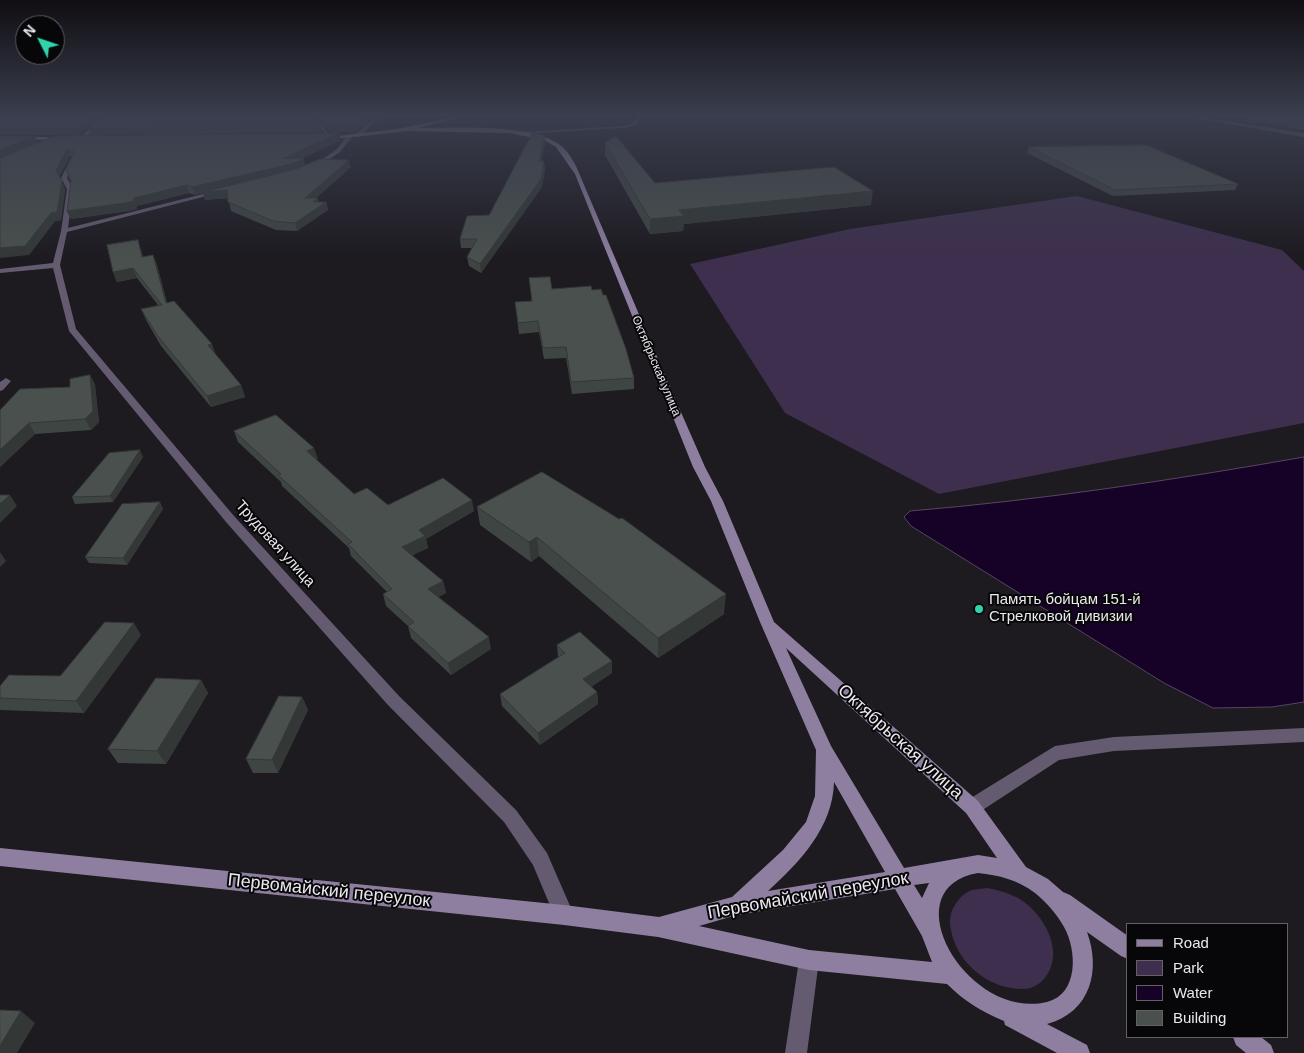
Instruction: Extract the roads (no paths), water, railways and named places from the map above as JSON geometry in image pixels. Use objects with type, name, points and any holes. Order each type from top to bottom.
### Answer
[{"type":"street","name":"Трудовая улица","points":[[71,164],[64,178],[70,189],[64,231],[56,265],[72,329],[230,519],[295,592],[393,700],[510,816],[540,859],[564,915]]},
{"type":"street","points":[[306,171],[319,164]]},
{"type":"street","name":"Октябрьская улица","points":[[572,164],[578,174],[657,370],[699,468],[717,501],[767,622],[824,750],[930,930]]},
{"type":"street","points":[[64,231],[228,190]]},
{"type":"street","points":[[0,271],[56,265]]},
{"type":"street","name":"Октябрьская улица","points":[[767,622],[972,807],[1019,873]]},
{"type":"street","points":[[972,807],[1055,752],[1114,744],[1304,735]]},
{"type":"street","name":"Октябрьская улица","points":[[737,905],[783,864],[811,831],[824,796],[824,750]]},
{"type":"street","name":"Первомайский переулок","points":[[0,857],[564,915],[658,927],[809,960],[951,974]]},
{"type":"street","points":[[1078,1053],[973,994],[951,974],[937,952],[930,930],[929,909],[934,891],[944,877],[959,868],[978,864],[998,866],[1019,873],[1042,886],[1126,948]]},
{"type":"street","name":"Первомайский переулок","points":[[658,927],[737,905],[959,868]]},
{"type":"street","points":[[1000,1009],[1028,1016],[1053,1012],[1072,999],[1083,980],[1084,955],[1077,930],[1062,906],[1042,886]]},
{"type":"street","points":[[796,1053],[809,960]]},
{"type":"street","points":[[1245,1038],[1264,1053]]},
{"type":"water","points":[[1304,457],[1304,702],[1272,707],[1213,708],[1164,683],[911,526],[904,517],[910,511],[1009,501],[1107,488],[1206,474]]},
{"type":"place","name":"Память бойцам 151-й Стрелковой дивизии","points":[[979,609]]}]
